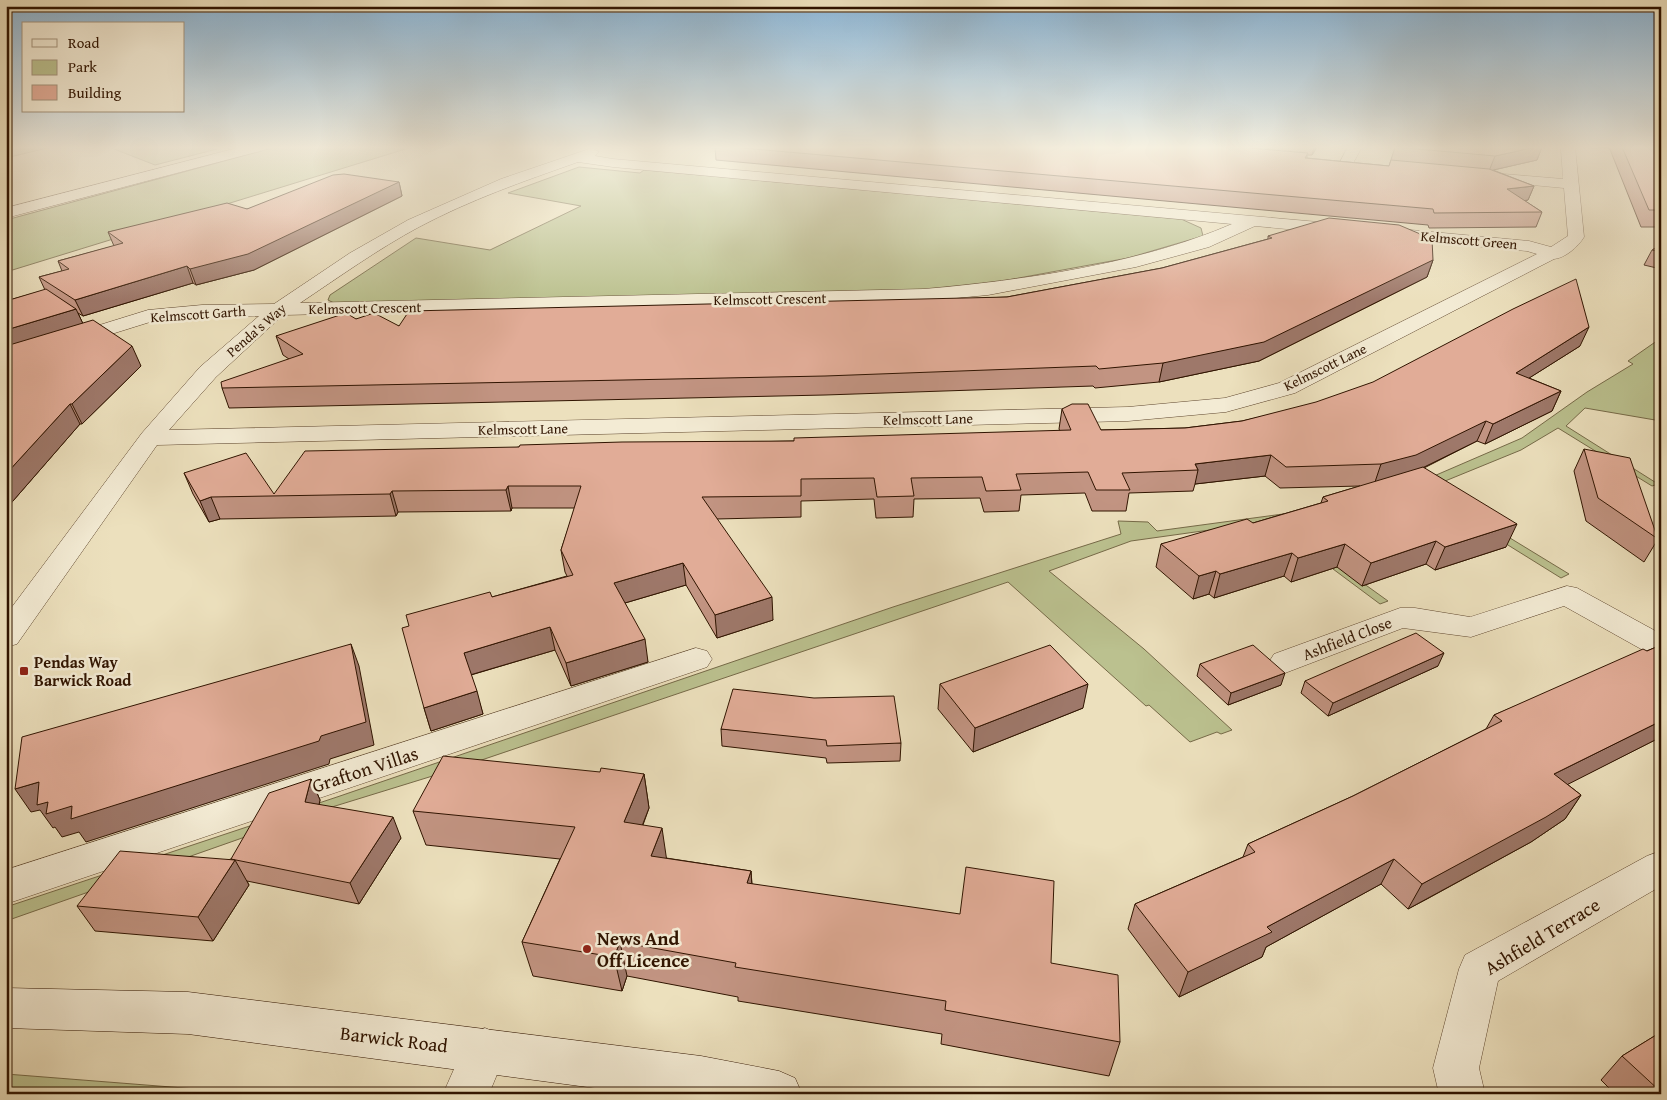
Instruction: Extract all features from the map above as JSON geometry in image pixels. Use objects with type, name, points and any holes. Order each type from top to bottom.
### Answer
[{"type":"street","points":[[6,213],[62,198]]},
{"type":"street","name":"Penda's Way","points":[[6,637],[17,608],[150,438],[208,372],[277,310],[356,257],[414,223],[469,198]]},
{"type":"street","points":[[1003,198],[1352,230]]},
{"type":"street","name":"Kelmscott Lane","points":[[150,438],[1128,414],[1226,405],[1287,388],[1467,295],[1555,254],[1570,244],[1576,237],[1574,198]]},
{"type":"street","name":"Kelmscott Crescent","points":[[277,310],[924,295],[988,289],[1136,262],[1203,243],[1253,221]]},
{"type":"street","name":"Kelmscott Green","points":[[1372,232],[1529,246],[1555,254]]},
{"type":"street","name":"Kelmscott Garth","points":[[6,361],[148,316],[202,310],[277,310]]},
{"type":"street","name":"Ashfield Close","points":[[1285,662],[1400,618],[1415,618],[1471,627],[1567,595],[1661,647]]},
{"type":"street","name":"Grafton Villas","points":[[6,887],[696,660]]},
{"type":"street","name":"Ashfield Terrace","points":[[1462,1094],[1456,1068],[1480,969],[1661,867]]},
{"type":"street","name":"Barwick Road","points":[[6,1008],[188,1013],[702,1079],[779,1094]]},
{"type":"street","points":[[466,1094],[485,1050]]},
{"type":"green space","points":[[86,198],[245,198],[6,272],[6,220]]},
{"type":"green space","points":[[538,198],[955,198],[1181,219],[1201,228],[1203,236],[1128,258],[986,284],[912,291],[334,303],[328,300],[330,295],[416,238],[490,250],[581,206]]},
{"type":"green space","points":[[1661,338],[1661,421],[1585,408],[1566,426],[1658,484],[1652,486],[1558,428],[1521,450],[1428,488],[1569,574],[1561,578],[1421,491],[1292,532],[1388,601],[1380,604],[1286,534],[1231,527],[1131,541],[1049,571],[1144,649],[1232,730],[1221,734],[1217,732],[1190,742],[1149,705],[1146,706],[1008,582],[452,770],[319,811],[6,921],[6,907],[337,797],[893,607],[1121,534],[1118,521],[1148,522],[1157,531],[1335,507],[1427,479],[1522,438],[1587,392],[1633,364],[1628,361]]},
{"type":"green space","points":[[6,1074],[260,1094],[6,1094]]},
{"type":"building","points":[[274,198],[365,198],[248,254],[190,269],[187,266],[75,300],[39,277],[69,269],[58,261],[123,243],[108,232],[227,203],[247,209]]},
{"type":"building","points":[[1312,198],[1521,198],[1542,212],[1434,213],[1433,209]]},
{"type":"building","points":[[1644,198],[1661,198],[1661,210],[1649,210]]},
{"type":"building","points":[[1329,218],[1399,225],[1432,239],[1433,260],[1264,342],[1163,363],[1099,369],[1096,366],[825,376],[222,388],[221,382],[303,354],[276,336],[346,313],[356,319],[374,313],[399,326],[409,311],[1007,297],[1162,268],[1272,238],[1268,236]]},
{"type":"building","points":[[1661,245],[1661,252],[1652,250]]},
{"type":"building","points":[[1576,279],[1589,327],[1516,373],[1561,391],[1493,424],[1486,421],[1416,455],[1381,464],[1286,467],[1271,455],[1195,464],[1198,470],[1122,473],[1130,490],[1096,490],[1088,472],[1016,474],[1021,490],[986,491],[982,477],[911,478],[914,496],[877,497],[874,478],[801,479],[801,496],[702,497],[772,597],[715,615],[683,563],[614,583],[645,639],[566,663],[550,627],[464,653],[477,691],[424,708],[402,628],[409,626],[406,615],[490,592],[492,597],[573,575],[561,550],[581,486],[508,486],[506,490],[392,491],[390,494],[211,497],[200,501],[184,473],[246,453],[274,494],[305,451],[519,447],[520,445],[622,442],[794,441],[794,438],[1071,430],[1062,409],[1072,404],[1088,404],[1101,430],[1185,428],[1242,421],[1316,402],[1373,382],[1513,309]]},
{"type":"building","points":[[46,289],[76,309],[6,330],[6,301]]},
{"type":"building","points":[[93,320],[132,346],[70,404],[6,474],[6,346]]},
{"type":"building","points":[[1584,449],[1630,458],[1658,539],[1598,498]]},
{"type":"building","points":[[1423,467],[1517,524],[1445,547],[1436,541],[1371,563],[1345,544],[1298,558],[1292,553],[1220,574],[1216,571],[1199,576],[1161,544],[1247,519],[1253,523],[1328,501],[1323,497]]},
{"type":"building","points":[[1416,633],[1444,653],[1333,703],[1305,681]]},
{"type":"building","points":[[351,644],[366,722],[321,736],[319,741],[71,819],[72,806],[46,814],[48,802],[37,805],[39,782],[15,789],[22,737]]},
{"type":"building","points":[[1050,645],[1088,684],[975,728],[940,684]]},
{"type":"building","points":[[1253,645],[1285,673],[1231,693],[1200,664]]},
{"type":"building","points":[[1661,645],[1661,721],[1554,774],[1581,795],[1546,817],[1422,884],[1394,859],[1267,927],[1272,932],[1188,972],[1135,904],[1255,852],[1248,844],[1353,796],[1502,721],[1494,715],[1643,649],[1647,651]]},
{"type":"building","points":[[733,689],[814,698],[894,696],[901,743],[827,746],[826,740],[721,729]]},
{"type":"building","points":[[443,756],[600,772],[601,768],[644,774],[624,822],[662,828],[651,856],[751,871],[747,883],[960,914],[966,867],[1054,881],[1051,963],[1118,975],[1120,1042],[945,1010],[946,1001],[735,967],[736,963],[620,942],[614,957],[522,942],[575,827],[413,811]]},
{"type":"building","points":[[311,779],[305,802],[393,817],[350,883],[231,859],[269,793]]},
{"type":"building","points":[[120,851],[235,860],[198,917],[77,906]]},
{"type":"building","points":[[1661,1032],[1661,1092],[1622,1056]]},
{"type":"place","name":"Pendas Way Barwick Road","points":[[24,671]]},
{"type":"place","name":"News And Off Licence","points":[[587,949]]}]
